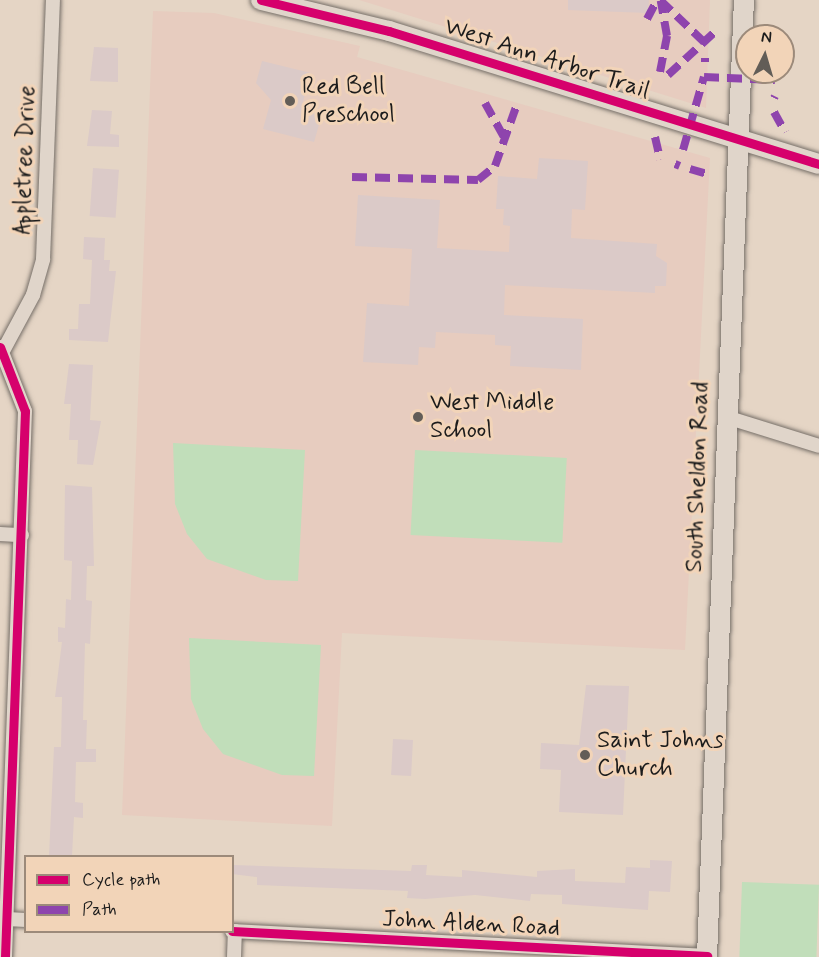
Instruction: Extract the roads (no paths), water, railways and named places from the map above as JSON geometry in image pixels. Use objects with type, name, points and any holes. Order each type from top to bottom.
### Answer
[{"type":"main road","name":"West Ann Arbor Trail","points":[[261,0],[351,20],[819,164]]},
{"type":"main road","name":"South Sheldon Road","points":[[707,957],[726,417],[744,0]]},
{"type":"street","name":"Appletree Drive","points":[[5,957],[25,411],[2,349],[33,295],[43,259],[53,0]]},
{"type":"street","points":[[726,417],[819,446]]},
{"type":"street","points":[[0,534],[22,535]]},
{"type":"street","points":[[7,920],[24,920]]},
{"type":"street","points":[[234,931],[234,957]]},
{"type":"street","name":"John Alden Road","points":[[234,931],[468,950],[707,957]]},
{"type":"place","name":"Red Bell Preschool","points":[[290,101]]},
{"type":"place","name":"West Middle School","points":[[418,417]]},
{"type":"place","name":"Saint Johns Church","points":[[585,755]]}]
